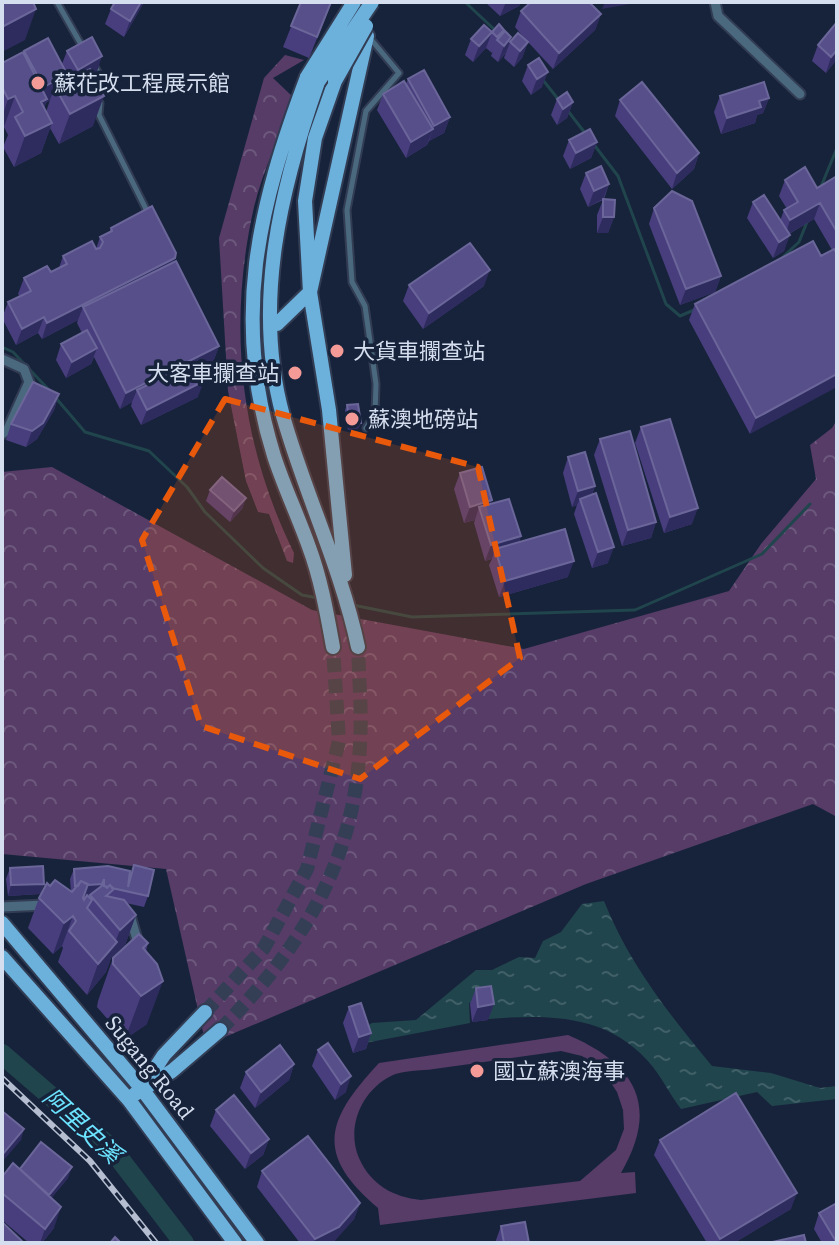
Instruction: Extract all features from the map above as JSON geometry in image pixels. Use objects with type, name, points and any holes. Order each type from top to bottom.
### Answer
[{"type":"main road","points":[[333,647],[310,549],[274,455],[254,363],[257,240],[279,151],[312,79],[354,2]]},
{"type":"main road","points":[[347,596],[282,413],[271,319],[274,245],[287,172],[312,79],[372,2]]},
{"type":"main road","points":[[347,596],[329,410],[310,292],[305,201],[315,138],[335,81],[382,2]]},
{"type":"main road","points":[[277,324],[310,292],[367,36]]},
{"type":"main road","points":[[287,172],[277,252],[277,324],[283,380],[297,446],[337,556],[358,647]]},
{"type":"main road","name":"Sugang Road","points":[[2,923],[142,1089],[257,1243]]},
{"type":"main road","name":"Sugang Road","points":[[2,957],[129,1100],[235,1243]]},
{"type":"main road","points":[[142,1089],[164,1055],[205,1012]]},
{"type":"main road","points":[[129,1100],[172,1071],[220,1030]]},
{"type":"street","points":[[715,2],[718,16],[800,94]]},
{"type":"street","points":[[2,359],[24,369],[29,382],[7,431],[2,434]]},
{"type":"street","points":[[2,907],[62,906]]},
{"type":"street","points":[[117,914],[131,919],[143,963]]},
{"type":"lane","points":[[57,2],[102,79],[99,115],[151,220]]},
{"type":"lane","points":[[346,2],[367,36],[399,73],[366,111],[347,210],[352,282],[365,306],[376,384],[375,414],[366,428]]},
{"type":"highlighted area","points":[[225,399],[478,467],[520,658],[360,779],[201,726],[142,540]]},
{"type":"green space","points":[[285,55],[304,60],[273,78],[293,97],[254,207],[241,296],[241,340],[250,427],[261,470],[294,553],[293,563],[287,561],[269,514],[258,512],[246,481],[228,391],[219,238],[264,78]]},
{"type":"green space","points":[[837,420],[837,817],[813,804],[586,884],[206,1045],[166,869],[2,854],[2,472],[52,467],[312,610],[524,649],[729,591],[761,544],[816,479],[810,445],[832,428]]},
{"type":"green space","points":[[568,1035],[610,1059],[635,1090],[639,1127],[633,1149],[621,1173],[635,1172],[636,1193],[380,1225],[378,1208],[357,1189],[344,1171],[336,1153],[335,1137],[347,1102],[379,1063]],"holes":[[[561,1051],[582,1056],[603,1071],[617,1092],[623,1110],[624,1129],[616,1150],[580,1181],[421,1200],[384,1188],[370,1176],[359,1158],[354,1135],[359,1111],[372,1091],[395,1074]]]},
{"type":"water","points":[[604,901],[638,967],[712,1066],[771,1073],[820,1088],[837,1086],[837,1099],[772,1106],[757,1092],[681,1109],[653,1067],[618,1036],[599,1027],[556,1018],[488,1019],[486,999],[469,1003],[470,1023],[365,1043],[362,1029],[372,1023],[416,1020],[476,970],[492,970],[519,957],[535,958],[543,941],[561,932],[582,904]]},
{"type":"building","points":[[2,2],[33,2],[36,9],[2,27]]},
{"type":"building","points":[[115,2],[141,2],[130,21],[111,9]]},
{"type":"building","points":[[301,2],[331,2],[317,37],[291,26]]},
{"type":"building","points":[[531,2],[589,2],[601,14],[559,53],[521,11]]},
{"type":"building","points":[[837,22],[837,50],[831,57],[818,45]]},
{"type":"building","points":[[499,24],[504,30],[497,37],[492,32]]},
{"type":"building","points":[[484,25],[492,32],[479,46],[471,39]]},
{"type":"building","points":[[505,31],[511,37],[504,46],[497,40]]},
{"type":"building","points":[[518,33],[528,42],[520,51],[510,42]]},
{"type":"building","points":[[92,37],[102,56],[78,70],[67,51]]},
{"type":"building","points":[[48,38],[67,74],[44,87],[24,51]]},
{"type":"building","points":[[23,52],[47,99],[41,102],[52,123],[25,136],[15,117],[23,112],[15,96],[8,99],[2,87],[2,63]]},
{"type":"building","points":[[539,58],[548,72],[537,79],[528,65]]},
{"type":"building","points":[[90,69],[104,96],[70,114],[55,87]]},
{"type":"building","points":[[424,70],[450,117],[434,126],[408,79]]},
{"type":"building","points":[[404,81],[433,129],[411,142],[383,94]]},
{"type":"building","points":[[642,82],[699,153],[677,173],[620,100]]},
{"type":"building","points":[[764,82],[769,98],[759,101],[761,107],[727,118],[720,96]]},
{"type":"building","points":[[567,92],[573,102],[563,109],[557,99]]},
{"type":"building","points":[[590,129],[597,142],[576,153],[569,140]]},
{"type":"building","points":[[601,166],[609,184],[594,191],[586,173]]},
{"type":"building","points":[[805,167],[817,188],[837,176],[837,232],[820,203],[790,220],[784,210],[798,202],[785,180]]},
{"type":"building","points":[[672,191],[692,201],[721,276],[686,289],[654,208]]},
{"type":"building","points":[[764,195],[790,235],[779,242],[753,202]]},
{"type":"building","points":[[603,199],[615,200],[614,217],[603,217]]},
{"type":"building","points":[[152,206],[176,253],[175,258],[47,323],[44,317],[22,329],[8,302],[31,291],[24,278],[47,266],[51,272],[67,264],[63,256],[92,241],[96,249],[100,248],[103,242],[100,237],[112,231],[111,228]]},
{"type":"building","points":[[813,241],[821,256],[834,249],[837,254],[837,374],[756,418],[695,304]]},
{"type":"building","points":[[470,243],[490,270],[429,313],[409,285]]},
{"type":"building","points":[[176,261],[219,346],[126,393],[83,307]]},
{"type":"building","points":[[87,330],[97,348],[72,362],[61,344]]},
{"type":"building","points":[[194,362],[204,381],[147,410],[137,390]]},
{"type":"building","points":[[33,382],[59,394],[43,423],[32,431],[11,424]]},
{"type":"building","points":[[358,404],[361,423],[350,424],[347,405]]},
{"type":"building","points":[[670,419],[698,508],[670,517],[641,427]]},
{"type":"building","points":[[630,431],[656,522],[628,530],[600,439]]},
{"type":"building","points":[[585,452],[595,486],[578,491],[568,457]]},
{"type":"building","points":[[482,467],[492,500],[470,507],[460,473]]},
{"type":"building","points":[[222,477],[246,498],[234,511],[210,490]]},
{"type":"building","points":[[596,493],[614,547],[598,552],[580,499]]},
{"type":"building","points":[[509,499],[521,536],[491,545],[479,507]]},
{"type":"building","points":[[565,529],[574,561],[505,581],[495,549]]},
{"type":"building","points":[[134,865],[154,870],[148,896],[104,886],[104,879],[102,884],[88,885],[81,881],[75,886],[74,869],[108,866],[130,871],[128,887]]},
{"type":"building","points":[[43,866],[44,884],[11,885],[10,868]]},
{"type":"building","points":[[55,880],[72,892],[81,881],[88,884],[83,898],[87,895],[92,900],[87,908],[117,942],[98,964],[69,931],[76,921],[73,916],[64,923],[39,898],[47,883],[50,886]]},
{"type":"building","points":[[103,885],[114,889],[106,896],[124,900],[136,915],[120,930],[90,895]]},
{"type":"building","points":[[139,934],[148,943],[143,948],[157,964],[163,981],[141,996],[113,964],[113,958]]},
{"type":"building","points":[[491,986],[494,1004],[478,1007],[476,988]]},
{"type":"building","points":[[361,1003],[371,1033],[359,1037],[349,1007]]},
{"type":"building","points":[[328,1043],[351,1076],[341,1084],[318,1050]]},
{"type":"building","points":[[280,1045],[294,1064],[261,1092],[246,1072]]},
{"type":"building","points":[[736,1093],[797,1193],[720,1239],[660,1140]]},
{"type":"building","points":[[234,1095],[269,1139],[251,1153],[216,1110]]},
{"type":"building","points":[[2,1111],[24,1129],[3,1154],[2,1152]]},
{"type":"building","points":[[308,1136],[360,1203],[339,1227],[315,1239],[262,1171]]},
{"type":"building","points":[[41,1142],[72,1167],[49,1195],[20,1169]]},
{"type":"building","points":[[13,1163],[61,1207],[45,1229],[2,1193],[2,1177]]},
{"type":"building","points":[[837,1203],[837,1243],[819,1213]]},
{"type":"building","points":[[2,1222],[24,1243],[2,1243]]},
{"type":"building","points":[[525,1222],[529,1243],[504,1243],[501,1226]]},
{"type":"building","points":[[804,1235],[806,1243],[768,1243]]},
{"type":"waterway","points":[[465,2],[496,31]]},
{"type":"waterway","points":[[543,80],[558,99]]},
{"type":"waterway","points":[[568,111],[585,133]]},
{"type":"waterway","points":[[595,146],[618,176],[666,304],[680,316],[694,310]]},
{"type":"waterway","points":[[820,189],[837,148]]},
{"type":"waterway","points":[[782,258],[799,242],[807,222]]},
{"type":"waterway","points":[[2,347],[13,352],[50,391]]},
{"type":"waterway","points":[[55,397],[85,432],[149,451],[187,487],[205,512],[263,568],[302,595],[318,598]]},
{"type":"waterway","points":[[353,605],[412,617],[635,610],[762,554],[810,504]]},
{"type":"waterway","name":"阿里史溪","points":[[2,1054],[112,1149],[184,1243]]},
{"type":"tunnel","points":[[205,1012],[264,948],[307,869],[339,741],[333,647]]},
{"type":"tunnel","points":[[220,1030],[275,968],[298,935],[334,866],[356,788],[361,733],[358,647]]},
{"type":"railway","points":[[2,1078],[90,1161],[156,1243]]},
{"type":"place","name":"蘇花改工程展示館","points":[[38,83]]},
{"type":"place","name":"大貨車攔查站","points":[[337,351]]},
{"type":"place","name":"大客車攔查站","points":[[295,373]]},
{"type":"place","name":"蘇澳地磅站","points":[[352,419]]},
{"type":"place","name":"國立蘇澳海事","points":[[477,1071]]}]
